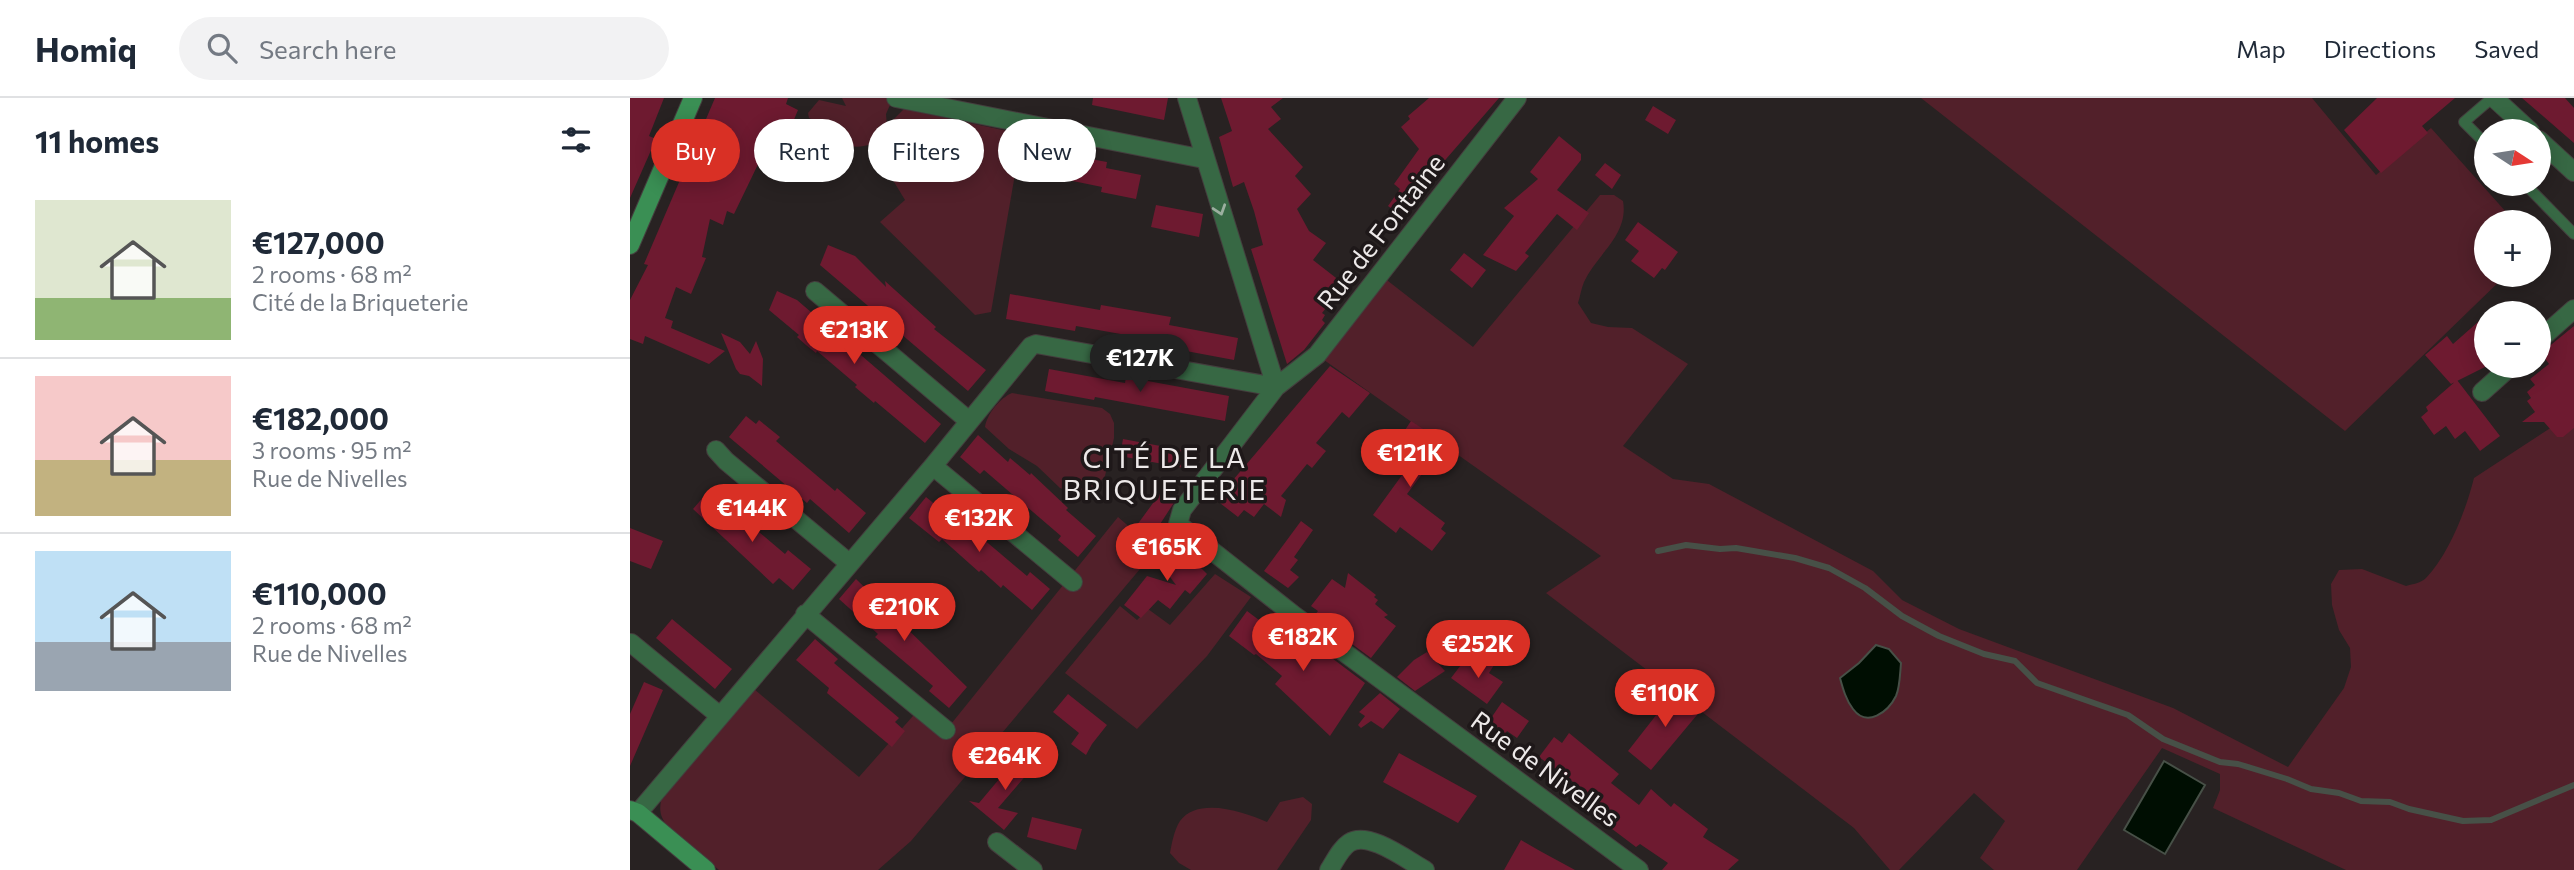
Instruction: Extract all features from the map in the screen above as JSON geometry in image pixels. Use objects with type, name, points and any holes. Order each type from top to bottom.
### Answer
[{"type":"main road","points":[[630,245],[693,98]]},
{"type":"main road","points":[[634,812],[706,870]]},
{"type":"street","points":[[895,98],[1204,159]]},
{"type":"street","points":[[634,812],[720,716],[933,466],[1031,346],[1036,344],[1276,387],[1187,98]]},
{"type":"street","name":"Rue de Fontaine","points":[[1276,387],[1317,355],[1517,98]]},
{"type":"street","points":[[2493,98],[2517,119]]},
{"type":"street","points":[[2552,152],[2574,172]]},
{"type":"street","points":[[815,291],[969,421]]},
{"type":"street","points":[[2551,330],[2574,309]]},
{"type":"street","points":[[2482,392],[2498,378]]},
{"type":"street","name":"Rue de Nivelles","points":[[1276,387],[1182,510],[1178,524],[1295,616],[1639,870]]},
{"type":"street","points":[[716,450],[849,563]]},
{"type":"street","points":[[933,466],[1074,582]]},
{"type":"street","points":[[805,614],[946,730]]},
{"type":"street","points":[[630,644],[720,716]]},
{"type":"street","points":[[1329,870],[1345,846],[1363,838],[1425,870]]},
{"type":"street","points":[[998,842],[1033,870]]},
{"type":"lane","points":[[2474,132],[2463,121],[2493,98]]},
{"type":"lane","points":[[2537,196],[2574,234]]},
{"type":"shaded area","points":[[842,98],[893,98],[886,119],[868,119],[868,145],[860,146],[854,146],[854,119],[809,118],[808,113],[819,100],[846,106]]},
{"type":"shaded area","points":[[1921,98],[2312,98],[2376,175],[2431,128],[2474,176],[2474,196],[2492,196],[2504,210],[2474,210],[2474,287],[2494,287],[2479,301],[2474,301],[2474,306],[2345,431]]},
{"type":"shaded area","points":[[904,109],[951,119],[894,119]]},
{"type":"shaded area","points":[[984,126],[998,129],[998,182],[1014,182],[991,312],[975,315],[880,222],[905,200],[894,182],[984,182]]},
{"type":"shaded area","points":[[1600,195],[1614,195],[1623,201],[1624,213],[1617,234],[1584,282],[1578,303],[1591,323],[1632,328],[1688,364],[1623,446],[1673,479],[1709,484],[1873,571],[1902,600],[1959,629],[2173,708],[2288,767],[2344,688],[2351,667],[2350,648],[2339,630],[2332,605],[2331,584],[2339,570],[2362,569],[2406,586],[2424,580],[2449,544],[2474,478],[2552,427],[2574,407],[2574,870],[2346,870],[2213,808],[2220,790],[2220,774],[2162,748],[2077,870],[1994,870],[1980,858],[2005,821],[1974,793],[1899,870],[1890,870],[1854,828],[1546,593],[1601,556],[1317,355],[1379,274],[1473,347]]},
{"type":"shaded area","points":[[1012,393],[1102,408],[1110,414],[1114,423],[1114,438],[1105,476],[1091,492],[1075,494],[1060,488],[1037,466],[1009,449],[985,427],[995,407]]},
{"type":"shaded area","points":[[1118,517],[1156,550],[911,841],[878,870],[719,870],[667,826],[661,814],[661,801],[754,689],[859,777],[920,708],[947,729]]},
{"type":"shaded area","points":[[1215,574],[1251,597],[1207,656],[1137,729],[1065,673],[1120,606],[1137,620],[1148,609],[1170,625]]},
{"type":"shaded area","points":[[1876,645],[1889,649],[1901,663],[1899,684],[1896,696],[1883,712],[1877,716],[1865,717],[1859,715],[1851,706],[1840,678]]},
{"type":"shaded area","points":[[2164,761],[2205,785],[2165,854],[2124,830]]},
{"type":"shaded area","points":[[1303,797],[1312,804],[1311,820],[1277,870],[1191,870],[1179,863],[1170,853],[1175,832],[1188,813],[1198,809],[1222,808],[1267,822],[1280,802]]},
{"type":"building","points":[[630,98],[664,98],[656,119],[651,119],[651,150],[630,198]]},
{"type":"building","points":[[715,98],[788,98],[786,104],[798,110],[794,119],[754,119],[754,173],[734,214],[727,211],[723,225],[710,219],[702,257],[706,258],[691,294],[676,287],[665,318],[673,321],[671,328],[725,351],[709,364],[645,336],[643,344],[630,339],[630,300],[648,265],[644,264],[679,182],[740,182],[740,119],[706,119]]},
{"type":"building","points":[[1093,98],[1168,98],[1164,120],[1092,105]]},
{"type":"building","points":[[1221,98],[1283,98],[1271,107],[1281,119],[1268,129],[1303,167],[1295,176],[1311,194],[1297,209],[1309,231],[1326,243],[1313,260],[1340,281],[1321,304],[1326,308],[1322,313],[1325,315],[1322,320],[1325,323],[1304,350],[1287,364],[1251,249],[1263,245],[1254,211],[1244,182],[1233,187],[1219,137],[1232,131]]},
{"type":"building","points":[[1429,98],[1499,98],[1440,166],[1403,217],[1388,206],[1400,189],[1394,184],[1419,149],[1401,127],[1410,119],[1408,116]]},
{"type":"building","points":[[2377,98],[2455,98],[2422,126],[2428,133],[2381,173],[2344,130]]},
{"type":"building","points":[[2522,98],[2565,98],[2574,108],[2574,143],[2552,124],[2552,119],[2546,119]]},
{"type":"building","points":[[1653,106],[1676,120],[1668,134],[1645,120]]},
{"type":"building","points":[[1559,136],[1581,154],[1581,160],[1557,190],[1589,213],[1577,230],[1557,214],[1525,253],[1529,256],[1516,271],[1483,255],[1514,216],[1504,208],[1538,179],[1530,172]]},
{"type":"building","points":[[1096,160],[1107,162],[1106,168],[1141,175],[1136,199],[1101,192],[1102,187],[1078,182],[1096,182]]},
{"type":"building","points":[[1605,163],[1621,175],[1612,189],[1595,175]]},
{"type":"building","points":[[1156,205],[1203,214],[1199,237],[1151,227]]},
{"type":"building","points":[[1638,222],[1678,252],[1665,270],[1662,268],[1654,278],[1631,261],[1639,251],[1625,240]]},
{"type":"building","points":[[828,245],[855,256],[886,287],[885,281],[936,327],[934,329],[986,370],[968,391],[820,265]]},
{"type":"building","points":[[1464,253],[1486,270],[1472,288],[1450,270]]},
{"type":"building","points":[[777,291],[797,300],[941,424],[925,443],[855,387],[857,385],[806,345],[797,337],[799,335],[769,310]]},
{"type":"building","points":[[1010,294],[1100,310],[1101,305],[1171,317],[1169,325],[1238,338],[1234,360],[1186,351],[1187,346],[1115,333],[1076,326],[1075,331],[1006,319]]},
{"type":"building","points":[[2474,325],[2474,372],[2451,384],[2425,355],[2447,336],[2453,344]]},
{"type":"building","points":[[2574,326],[2574,428],[2563,437],[2557,437],[2544,422],[2522,422],[2535,412],[2527,401],[2531,398],[2527,392],[2535,385],[2530,379],[2551,378],[2551,345]]},
{"type":"building","points":[[721,333],[740,342],[750,354],[756,341],[763,359],[762,386],[736,369]]},
{"type":"building","points":[[1330,366],[1370,393],[1349,418],[1342,412],[1316,443],[1326,451],[1312,468],[1307,464],[1281,496],[1286,500],[1281,517],[1264,504],[1254,517],[1244,510],[1238,517],[1216,500]]},
{"type":"building","points":[[1049,369],[1125,383],[1126,377],[1229,396],[1225,421],[1095,397],[1094,400],[1045,391]]},
{"type":"building","points":[[2457,380],[2500,436],[2480,451],[2465,431],[2455,439],[2446,426],[2434,435],[2421,417],[2428,411],[2426,407]]},
{"type":"building","points":[[746,416],[756,424],[759,420],[780,437],[776,441],[835,491],[837,488],[866,513],[849,533],[810,499],[807,503],[729,437]]},
{"type":"building","points":[[1411,421],[1437,438],[1423,457],[1431,462],[1407,494],[1445,523],[1441,529],[1446,533],[1432,551],[1400,527],[1396,533],[1373,515],[1405,471],[1382,454],[1396,436],[1399,439]]},
{"type":"building","points":[[978,435],[1008,462],[1010,458],[1030,475],[1031,473],[1068,508],[1066,510],[1096,536],[1078,557],[1058,540],[1061,536],[984,470],[980,474],[960,457]]},
{"type":"building","points":[[1123,439],[1198,453],[1195,470],[1120,456]]},
{"type":"building","points":[[1164,488],[1177,498],[1151,538],[1137,525]]},
{"type":"building","points":[[706,494],[716,503],[720,499],[785,554],[788,550],[811,569],[793,590],[779,578],[773,584],[693,509]]},
{"type":"building","points":[[926,497],[966,530],[969,527],[1027,576],[1030,572],[1050,589],[1032,610],[1003,585],[1001,588],[981,570],[979,572],[942,539],[939,542],[909,518]]},
{"type":"building","points":[[1301,521],[1313,530],[1294,557],[1298,560],[1290,570],[1299,577],[1288,588],[1264,571]]},
{"type":"building","points":[[630,528],[663,541],[651,569],[630,561]]},
{"type":"building","points":[[1169,547],[1180,547],[1207,574],[1190,594],[1185,590],[1170,609],[1158,600],[1141,618],[1124,605],[1147,576],[1176,585],[1158,561]]},
{"type":"building","points":[[1348,573],[1376,595],[1374,597],[1378,600],[1375,604],[1388,615],[1384,617],[1396,626],[1371,658],[1314,616],[1318,611],[1311,606],[1332,579],[1345,588]]},
{"type":"building","points":[[856,579],[967,687],[949,708],[929,691],[933,686],[875,637],[878,634],[839,599]]},
{"type":"building","points":[[1247,611],[1290,647],[1300,634],[1365,683],[1330,736],[1275,684],[1282,676],[1229,636]]},
{"type":"building","points":[[672,619],[732,669],[715,689],[656,638]]},
{"type":"building","points":[[815,639],[838,659],[834,663],[899,718],[895,722],[905,731],[892,747],[827,693],[829,688],[796,660]]},
{"type":"building","points":[[1427,652],[1445,671],[1415,691],[1397,677],[1414,660]]},
{"type":"building","points":[[1481,657],[1494,665],[1489,673],[1503,682],[1487,704],[1451,678],[1464,661],[1474,668]]},
{"type":"building","points":[[644,682],[663,690],[630,766],[630,714]]},
{"type":"building","points":[[1673,688],[1702,709],[1651,770],[1628,751],[1664,705],[1662,704]]},
{"type":"building","points":[[1380,693],[1400,709],[1383,729],[1371,721],[1361,728],[1358,725],[1365,716],[1359,712]]},
{"type":"building","points":[[1068,694],[1107,725],[1086,755],[1071,744],[1079,733],[1053,712]]},
{"type":"building","points":[[1502,702],[1529,721],[1517,738],[1507,731],[1504,736],[1497,730],[1490,732],[1490,726],[1487,724]]},
{"type":"building","points":[[1569,733],[1619,774],[1611,783],[1639,805],[1651,789],[1671,807],[1674,803],[1708,829],[1703,837],[1739,860],[1728,870],[1662,870],[1668,863],[1640,844],[1636,847],[1571,798],[1580,787],[1539,757],[1554,737],[1562,743]]},
{"type":"building","points":[[1021,753],[1035,765],[998,808],[1018,813],[1004,830],[969,801],[979,803]]},
{"type":"building","points":[[1399,753],[1477,796],[1458,823],[1383,782]]},
{"type":"building","points":[[1032,817],[1082,829],[1076,850],[1027,837]]},
{"type":"building","points":[[1521,840],[1540,851],[1575,870],[1504,870]]},
{"type":"waterway","points":[[1658,551],[1686,545],[1736,548],[1795,558],[1829,568],[1865,588],[1902,616],[1939,636],[1984,654],[2015,661],[2037,683],[2128,715],[2163,739],[2220,762],[2238,764],[2311,789],[2339,793],[2361,801],[2390,802],[2463,821],[2491,820],[2574,785]]},
{"type":"district","name":"CITÉ DE LA BRIQUETERIE","points":[[1165,473]]}]
